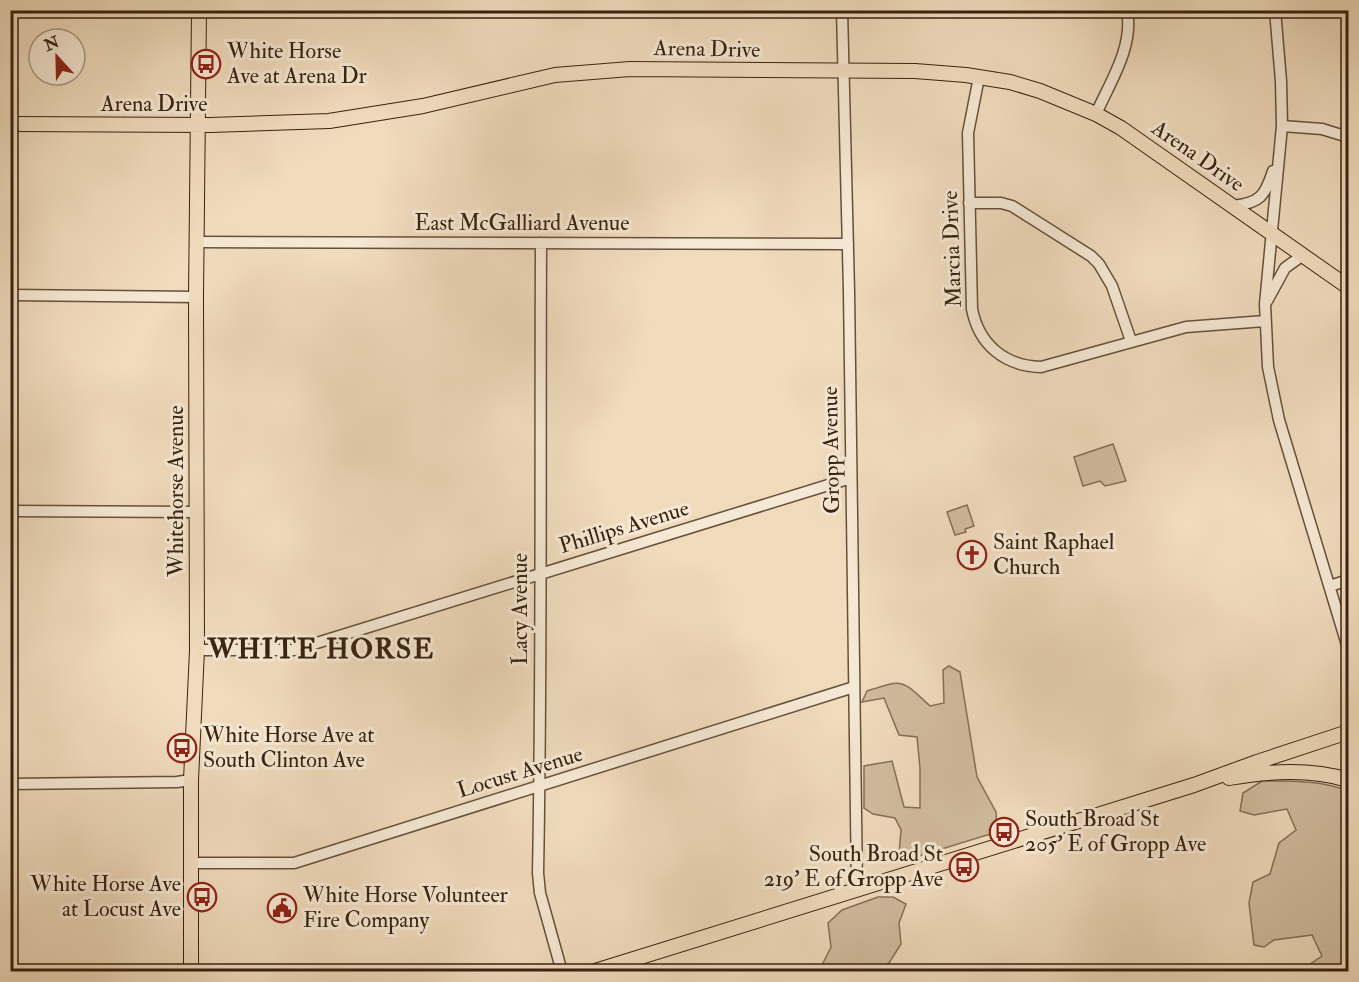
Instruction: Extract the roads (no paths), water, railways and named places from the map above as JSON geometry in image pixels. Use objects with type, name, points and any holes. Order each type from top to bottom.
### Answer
[{"type":"main road","name":"Whitehorse Avenue","points":[[191,972],[191,780],[198,650],[196,297],[199,10]]},
{"type":"main road","name":"Arena Drive","points":[[10,124],[283,124],[374,115],[528,81],[593,71],[630,69],[915,71],[979,77],[1040,91],[1095,114],[1120,128],[1348,287]]},
{"type":"main road","points":[[592,972],[1194,785],[1348,732]]},
{"type":"main road","points":[[1194,785],[1279,772],[1322,774],[1348,780]]},
{"type":"street","name":"Gropp Avenue","points":[[842,10],[848,244],[857,889]]},
{"type":"street","points":[[1095,114],[1125,46],[1129,26],[1127,10]]},
{"type":"street","points":[[1275,10],[1282,126],[1277,159],[1273,234],[1265,304],[1268,367],[1279,420],[1348,648]]},
{"type":"street","name":"Marcia Drive","points":[[979,77],[968,133],[972,309],[980,334],[996,353],[1018,364],[1041,367],[1186,327],[1265,321]]},
{"type":"street","points":[[1282,126],[1322,129],[1348,136]]},
{"type":"street","points":[[1233,206],[1249,204],[1264,194],[1277,159]]},
{"type":"street","points":[[969,203],[1001,203],[1012,206],[1091,256],[1107,274],[1131,341]]},
{"type":"street","name":"East McGalliard Avenue","points":[[197,242],[848,244]]},
{"type":"street","name":"Lacy Avenue","points":[[541,243],[538,873],[540,893],[562,972]]},
{"type":"street","points":[[1265,304],[1285,268],[1303,255]]},
{"type":"street","points":[[10,295],[196,297]]},
{"type":"street","name":"Phillips Avenue","points":[[198,650],[294,650],[851,478]]},
{"type":"street","points":[[10,511],[196,512]]},
{"type":"street","points":[[1330,586],[1348,580]]},
{"type":"street","name":"Locust Avenue","points":[[192,863],[294,863],[854,687]]},
{"type":"street","points":[[10,784],[191,780]]},
{"type":"place","name":"White Horse Ave at Arena Dr","points":[[206,64]]},
{"type":"place","name":"Saint Raphael Church","points":[[972,555]]},
{"type":"place","name":"White Horse Ave at South Clinton Ave","points":[[182,748]]},
{"type":"place","name":"South Broad St 205' E of Gropp Ave","points":[[1004,832]]},
{"type":"place","name":"South Broad St 219' E of Gropp Ave","points":[[964,867]]},
{"type":"place","name":"White Horse Ave at Locust Ave","points":[[202,897]]},
{"type":"place","name":"White Horse Volunteer Fire Company","points":[[282,908]]},
{"type":"district","name":"WHITE HORSE","points":[[321,649]]}]
